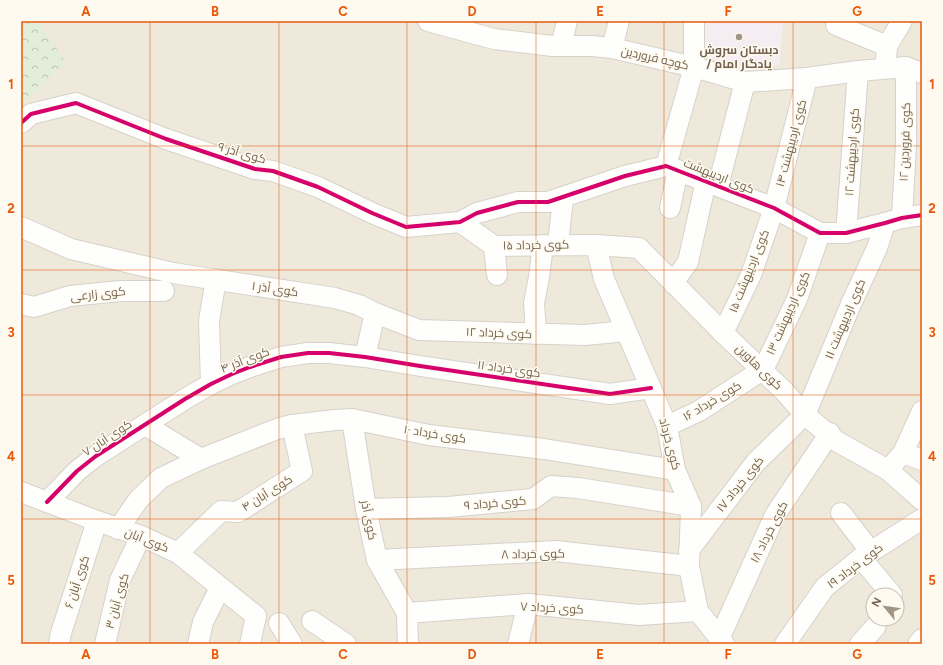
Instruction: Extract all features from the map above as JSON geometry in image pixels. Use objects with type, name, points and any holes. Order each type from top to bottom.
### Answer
[{"type":"street","name":"کوچه فروردین","points":[[428,21],[494,39],[553,46],[612,48],[694,67],[745,82],[807,78],[885,68],[914,70]]},
{"type":"street","points":[[561,46],[566,21]]},
{"type":"street","points":[[612,48],[618,21]]},
{"type":"street","points":[[670,208],[672,168],[694,67],[694,21]]},
{"type":"street","points":[[838,21],[836,25],[887,46]]},
{"type":"street","points":[[885,68],[887,46],[902,21]]},
{"type":"street","name":"کوی فروردین ۱۲","points":[[894,220],[906,145],[914,70]]},
{"type":"street","name":"کوی اردیبهشت ۱۲","points":[[846,233],[858,71]]},
{"type":"street","name":"کوی اردیبهشت ۱۴","points":[[774,208],[807,78]]},
{"type":"street","points":[[673,282],[688,262],[745,82]]},
{"type":"street","name":"کوی آذر ۹","points":[[21,123],[31,114],[76,103],[166,139],[255,169],[273,171],[318,187],[372,213],[406,227],[460,222]]},
{"type":"street","name":"کوی اردیبهشت","points":[[460,222],[477,213],[492,208],[518,202],[548,202],[625,176],[672,168],[774,208],[820,233],[846,233],[894,220],[922,215]]},
{"type":"street","points":[[536,334],[534,303],[539,277],[551,245],[563,198]]},
{"type":"street","name":"کوی اردیبهشت ۱۵","points":[[723,333],[750,275],[774,208]]},
{"type":"street","name":"کوی اردیبهشت ۱۱","points":[[801,419],[850,304],[877,248],[894,220]]},
{"type":"street","name":"کوی خرداد ۱۵","points":[[460,222],[494,246],[596,245]]},
{"type":"street","name":"کوی آذر ۱","points":[[21,227],[71,249],[173,273],[335,298],[359,305],[375,312]]},
{"type":"street","name":"کوی اردیبهشت ۱۳","points":[[759,372],[797,299],[820,233]]},
{"type":"street","name":"کوی هاوین","points":[[596,245],[639,248],[723,333],[801,419],[830,433],[838,442],[888,470],[922,500]]},
{"type":"street","name":"کوی خرداد","points":[[596,245],[604,279],[667,426],[676,470],[691,506],[689,558],[698,611],[722,641]]},
{"type":"street","points":[[494,246],[497,274]]},
{"type":"street","points":[[211,384],[209,321],[216,279]]},
{"type":"street","name":"کوی زارعی","points":[[28,306],[70,296],[120,291],[164,291]]},
{"type":"street","points":[[364,357],[375,312]]},
{"type":"street","name":"کوی خرداد ۱۲","points":[[375,312],[419,330],[585,335],[626,331]]},
{"type":"street","name":"کوی آذر ۴","points":[[145,425],[211,384],[250,367],[281,357],[308,353],[329,353],[364,357]]},
{"type":"street","name":"کوی خرداد ۱۱","points":[[364,357],[610,394],[651,388]]},
{"type":"street","name":"کوی خرداد ۱۶","points":[[667,426],[699,411],[759,372]]},
{"type":"street","points":[[888,470],[903,453],[922,411]]},
{"type":"street","name":"کوی خرداد ۱۰","points":[[118,528],[139,499],[161,478],[201,459],[276,429],[292,425],[335,420],[352,419],[429,435],[544,449],[676,470]]},
{"type":"street","name":"کوی آذر","points":[[352,419],[366,509],[377,560],[407,613]]},
{"type":"street","name":"کوی خرداد ۱۷","points":[[689,558],[756,462],[801,419]]},
{"type":"street","points":[[145,425],[201,459]]},
{"type":"street","name":"کوی آبان ۷","points":[[47,502],[77,471],[91,460],[113,444],[145,425]]},
{"type":"street","name":"کوی آبان ۴","points":[[178,553],[221,511],[238,512],[302,471],[292,425]]},
{"type":"street","name":"کوی خرداد ۱۸","points":[[722,641],[775,515],[830,433]]},
{"type":"street","points":[[903,453],[922,460]]},
{"type":"street","name":"کوی خرداد ۹","points":[[366,509],[448,507],[533,499],[552,486],[578,488],[691,506]]},
{"type":"street","name":"کوی آبان","points":[[21,492],[141,536],[178,553],[256,616],[250,644]]},
{"type":"street","points":[[840,513],[888,587]]},
{"type":"street","name":"کوی خرداد ۱۹","points":[[785,644],[825,588],[866,555],[922,519]]},
{"type":"street","name":"کوی آبان ۶","points":[[59,644],[61,633],[97,521]]},
{"type":"street","name":"کوی آبان ۳","points":[[105,644],[120,580],[141,536]]},
{"type":"street","name":"کوی خرداد ۸","points":[[377,560],[556,551],[689,558]]},
{"type":"street","points":[[198,644],[203,622],[220,588]]},
{"type":"street","points":[[518,644],[528,604]]},
{"type":"street","name":"کوی خرداد ۷","points":[[407,613],[528,604],[639,615],[698,611]]},
{"type":"street","points":[[407,613],[408,644]]},
{"type":"street","points":[[312,620],[346,644]]},
{"type":"street","points":[[279,623],[292,644]]},
{"type":"street","points":[[860,644],[875,627]]},
{"type":"street","points":[[918,644],[922,639]]},
{"type":"shaded area","points":[[21,21],[922,21],[922,644],[21,644]]},
{"type":"shaded area","name":"دبستان سروش / یادگار امام","points":[[697,21],[783,21],[780,64],[751,74],[696,52]]},
{"type":"green space","points":[[21,21],[37,21],[66,62],[21,105]]},
{"type":"cycle path","points":[[21,123],[31,114],[76,103],[166,139],[255,169],[273,171],[318,187],[372,213],[406,227],[460,222],[477,213],[518,202],[548,202],[625,176],[666,166],[774,208],[820,233],[846,233],[902,218],[922,215]]},
{"type":"cycle path","points":[[47,502],[77,471],[96,456],[185,399],[232,374],[281,357],[308,353],[329,353],[365,357],[610,394],[651,388]]},
{"type":"place","name":"دبستان سروش / یادگار امام","points":[[739,37]]}]
